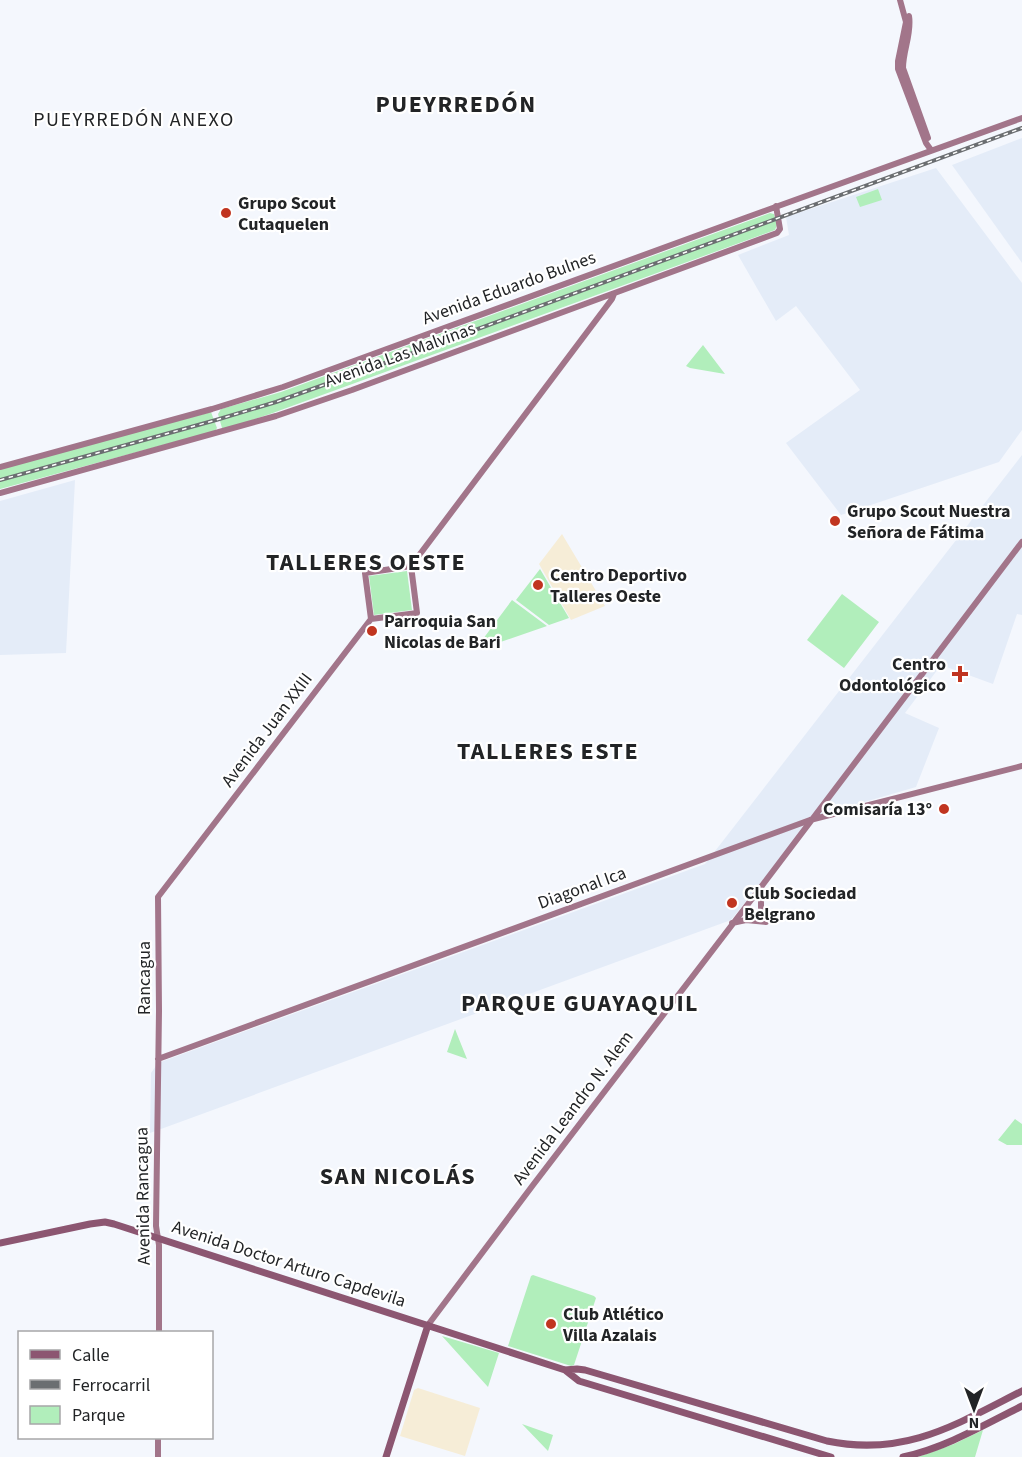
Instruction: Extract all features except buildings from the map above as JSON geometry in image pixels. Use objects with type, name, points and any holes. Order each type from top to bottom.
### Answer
[{"type":"main road","points":[[902,0],[906,22],[898,69],[926,143],[931,150]]},
{"type":"main road","name":"Avenida Eduardo Bulnes","points":[[0,467],[230,404],[283,387],[1022,118]]},
{"type":"main road","name":"Avenida Las Malvinas","points":[[0,493],[263,421],[614,294],[777,233],[780,229],[776,206]]},
{"type":"main road","points":[[411,566],[365,573],[371,619],[417,613],[411,566],[614,294]]},
{"type":"main road","name":"Avenida Leandro N. Alem","points":[[386,1457],[429,1322],[1022,542]]},
{"type":"main road","name":"Avenida Juan XXIII","points":[[158,897],[371,619]]},
{"type":"main road","name":"Diagonal Ica","points":[[158,1059],[810,820],[1022,765]]},
{"type":"main road","points":[[732,924],[746,920],[766,922],[760,907],[761,887]]},
{"type":"main road","name":"Rancagua","points":[[158,897],[158,1059]]},
{"type":"main road","name":"Avenida Rancagua","points":[[158,1059],[156,1226],[159,1237],[159,1331]]},
{"type":"main road","name":"Avenida Doctor Arturo Capdevila","points":[[0,1243],[105,1222],[159,1237],[565,1370],[579,1381],[831,1457]]},
{"type":"main road","name":"Avenida Doctor Arturo Capdevila","points":[[565,1370],[585,1370],[838,1444],[867,1448],[903,1445],[926,1439],[1022,1391]]},
{"type":"main road","points":[[903,1457],[943,1445],[1022,1406]]},
{"type":"main road","points":[[158,1439],[158,1457]]},
{"type":"shaded area","points":[[1022,138],[1022,263],[952,165]]},
{"type":"shaded area","points":[[936,168],[1022,283],[1022,430],[999,462],[841,515],[786,443],[860,390],[796,306],[776,321],[738,255],[789,235],[786,217]]},
{"type":"shaded area","points":[[1022,455],[1022,615],[1017,614],[993,684],[941,665],[905,713],[939,728],[916,787],[813,817],[731,920],[150,1133],[151,1073],[158,1063],[705,864]]},
{"type":"shaded area","points":[[75,480],[66,653],[0,655],[0,501]]},
{"type":"shaded area","points":[[562,534],[605,606],[571,620],[539,564]]},
{"type":"shaded area","points":[[418,1388],[480,1408],[465,1456],[400,1436],[414,1390]]},
{"type":"green space","points":[[878,189],[882,200],[860,207],[856,197]]},
{"type":"green space","points":[[770,213],[774,214],[777,225],[775,230],[270,414],[222,428],[218,414],[221,409],[281,392]]},
{"type":"green space","points":[[703,345],[725,374],[686,366]]},
{"type":"green space","points":[[211,412],[217,428],[215,431],[0,489],[0,468]]},
{"type":"green space","name":"Centro Deportivo Talleres Oeste","points":[[540,569],[569,618],[549,625],[516,600]]},
{"type":"green space","points":[[407,571],[412,610],[374,615],[369,576]]},
{"type":"green space","points":[[842,594],[879,622],[844,668],[807,640]]},
{"type":"green space","points":[[512,600],[547,626],[480,649],[477,647]]},
{"type":"green space","points":[[455,1029],[467,1059],[447,1052]]},
{"type":"green space","points":[[1015,1119],[1022,1124],[1022,1145],[1007,1145],[998,1140]]},
{"type":"green space","name":"Club Atlético Villa Azalais","points":[[533,1275],[596,1298],[574,1365],[508,1346]]},
{"type":"green space","points":[[442,1336],[499,1353],[488,1387]]},
{"type":"green space","points":[[522,1424],[553,1435],[548,1451]]},
{"type":"green space","points":[[983,1430],[975,1457],[918,1457],[954,1444]]},
{"type":"railway","points":[[0,480],[276,402],[1022,128]]},
{"type":"place","name":"Grupo Scout Cutaquelen","points":[[226,213]]},
{"type":"place","name":"Grupo Scout Nuestra Señora de Fátima","points":[[835,521]]},
{"type":"place","name":"Centro Deportivo Talleres Oeste","points":[[538,585]]},
{"type":"place","name":"Parroquia San Nicolas de Bari","points":[[372,631]]},
{"type":"place","name":"Centro Odontológico","points":[[960,674]]},
{"type":"place","name":"Comisaría 13°","points":[[944,809]]},
{"type":"place","name":"Club Sociedad Belgrano","points":[[732,903]]},
{"type":"place","name":"Club Atlético Villa Azalais","points":[[551,1324]]},
{"type":"district","name":"PUEYRREDÓN","points":[[456,104]]},
{"type":"district","name":"PUEYRREDÓN ANEXO","points":[[134,120]]},
{"type":"district","name":"TALLERES OESTE","points":[[366,562]]},
{"type":"district","name":"TALLERES ESTE","points":[[548,751]]},
{"type":"district","name":"PARQUE GUAYAQUIL","points":[[580,1003]]},
{"type":"district","name":"SAN NICOLÁS","points":[[398,1176]]}]
